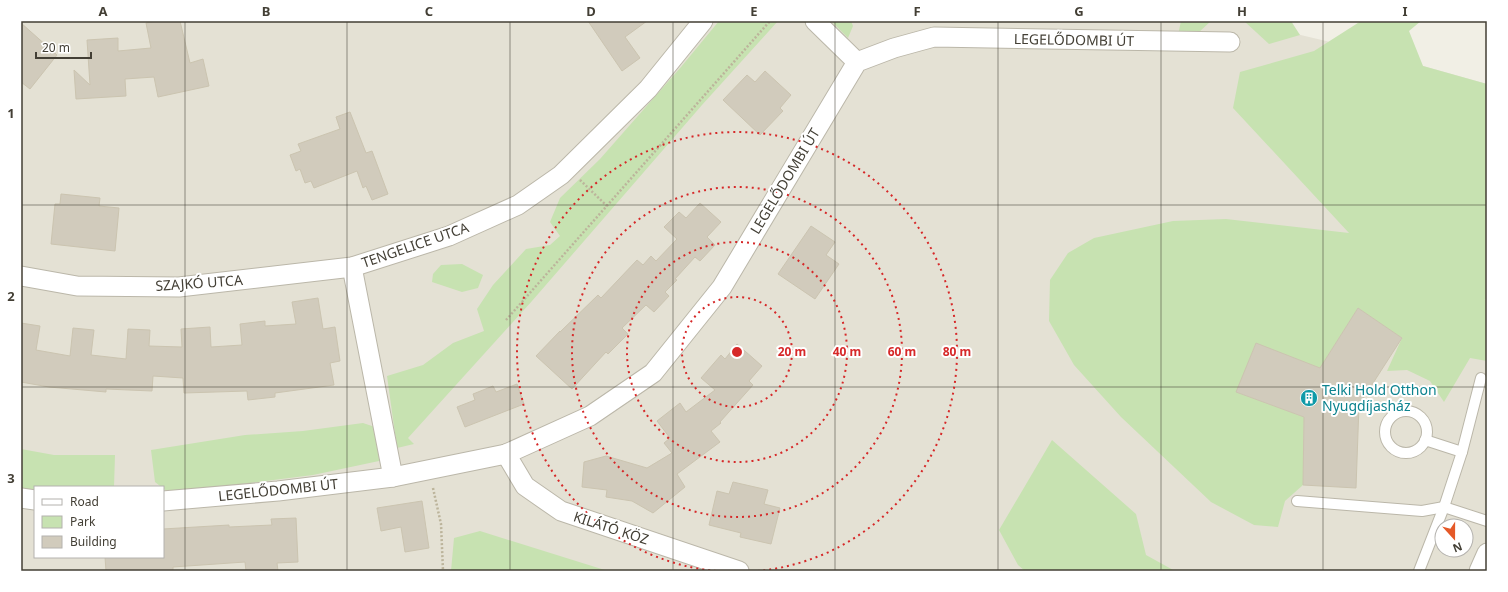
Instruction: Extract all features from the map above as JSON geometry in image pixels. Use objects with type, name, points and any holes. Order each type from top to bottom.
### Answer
[{"type":"street","name":"TENGELICE UTCA","points":[[393,477],[352,267],[449,236],[518,205],[561,175],[648,89],[703,21]]},
{"type":"street","points":[[815,21],[857,62]]},
{"type":"street","name":"LEGELŐDOMBI ÚT","points":[[164,502],[278,491],[393,477],[429,470],[506,454],[590,416],[653,373],[722,287],[857,62],[894,48],[934,38],[1230,42]]},
{"type":"street","name":"SZAJKÓ UTCA","points":[[21,276],[77,286],[179,287],[352,267]]},
{"type":"street","name":"KILÁTÓ KÖZ","points":[[506,454],[525,486],[561,511],[739,571]]},
{"type":"street","points":[[21,498],[34,500]]},
{"type":"street","points":[[1479,571],[1487,553]]},
{"type":"lane","points":[[1419,571],[1444,507],[1462,452],[1480,378]]},
{"type":"lane","points":[[1411,411],[1418,414],[1423,419],[1426,426],[1427,433],[1425,440],[1416,450],[1410,452],[1396,451],[1387,441],[1385,428],[1387,422],[1397,412],[1411,411]]},
{"type":"lane","points":[[1425,440],[1462,452]]},
{"type":"lane","points":[[1297,501],[1422,511],[1444,507],[1487,521]]},
{"type":"path","points":[[506,320],[770,21]]},
{"type":"path","points":[[567,169],[607,206]]},
{"type":"path","points":[[429,470],[441,524],[443,571]]},
{"type":"shaded area","points":[[21,21],[1278,21],[1288,32],[1381,54],[1487,84],[1487,571],[21,571]]},
{"type":"green space","points":[[719,21],[778,21],[702,105],[532,301],[408,438],[414,444],[397,448],[387,376],[423,365],[453,343],[484,331],[477,309],[493,285],[526,249],[550,245],[560,236],[550,222],[560,198],[600,159],[681,67]]},
{"type":"green space","points":[[831,21],[851,21],[853,26],[848,38]]},
{"type":"green space","points":[[1181,21],[1211,21],[1198,33],[1178,35]]},
{"type":"green space","points":[[1244,21],[1291,21],[1300,35],[1269,44]]},
{"type":"green space","points":[[1361,21],[1421,21],[1409,31],[1423,66],[1487,84],[1487,300],[1484,299],[1487,301],[1487,361],[1470,358],[1444,402],[1430,381],[1407,370],[1387,371],[1402,338],[1358,308],[1320,368],[1255,345],[1237,392],[1304,417],[1303,485],[1285,501],[1278,527],[1254,525],[1211,502],[1121,417],[1074,365],[1049,321],[1050,280],[1068,253],[1094,238],[1173,221],[1226,219],[1349,233],[1233,108],[1240,72],[1314,51]]},
{"type":"green space","points":[[462,264],[483,275],[478,288],[462,292],[432,282],[433,274],[441,265]]},
{"type":"green space","points":[[363,423],[378,428],[379,461],[313,475],[169,493],[164,489],[164,486],[160,486],[155,482],[151,450],[245,435],[303,431]]},
{"type":"green space","points":[[1052,440],[1136,514],[1146,555],[1175,571],[1025,571],[1018,565],[999,530]]},
{"type":"green space","points":[[21,449],[54,455],[115,455],[114,486],[34,486],[34,490],[21,489]]},
{"type":"green space","points":[[480,531],[608,571],[451,571],[454,538]]},
{"type":"building","points":[[157,21],[180,21],[190,63],[203,59],[209,86],[158,97],[154,77],[125,79],[126,96],[76,99],[74,70],[90,85],[87,40],[118,38],[118,51],[151,48],[146,23]]},
{"type":"building","points":[[588,21],[647,21],[625,37],[640,58],[622,71]]},
{"type":"building","points":[[21,23],[57,55],[30,89],[21,82]]},
{"type":"building","points":[[765,71],[791,95],[780,108],[783,111],[760,135],[723,100],[747,75],[755,82]]},
{"type":"building","points":[[350,112],[366,153],[372,151],[388,194],[372,200],[366,186],[363,188],[357,171],[314,188],[311,181],[305,183],[300,169],[296,171],[290,155],[301,151],[298,144],[340,129],[336,117]]},
{"type":"building","points":[[61,194],[100,198],[99,206],[119,208],[115,251],[51,244],[55,204],[60,204]]},
{"type":"building","points":[[700,203],[721,222],[707,237],[715,245],[700,261],[695,257],[675,279],[677,280],[665,292],[669,296],[654,312],[646,305],[622,328],[628,334],[608,354],[606,352],[572,389],[536,356],[598,295],[601,298],[637,260],[643,265],[651,256],[656,261],[677,239],[664,227],[679,212],[686,218]]},
{"type":"building","points":[[811,226],[835,242],[826,255],[839,264],[815,299],[778,274]]},
{"type":"building","points":[[318,298],[323,329],[335,327],[340,361],[330,363],[334,385],[275,393],[275,397],[248,400],[247,391],[184,393],[183,378],[153,376],[152,391],[106,389],[106,392],[49,387],[21,382],[21,323],[40,326],[36,350],[70,356],[73,328],[94,330],[91,355],[126,359],[128,329],[150,330],[149,346],[182,347],[181,329],[210,327],[211,347],[242,345],[240,324],[265,321],[265,326],[296,324],[292,302]]},
{"type":"building","name":"Telki Hold Otthon Nyugdíjasház","points":[[1358,308],[1402,338],[1359,405],[1356,488],[1303,485],[1304,417],[1236,392],[1256,343],[1320,368]]},
{"type":"building","points":[[737,344],[762,366],[749,381],[753,385],[720,422],[721,423],[711,431],[720,442],[677,474],[685,487],[653,513],[632,501],[606,497],[607,490],[582,487],[584,462],[606,456],[647,468],[672,453],[664,443],[670,438],[657,421],[680,403],[686,412],[715,390],[701,378],[721,355],[725,359]]},
{"type":"building","points":[[517,384],[524,404],[465,427],[457,407],[475,400],[473,394],[493,386],[496,392]]},
{"type":"building","points":[[733,482],[768,490],[764,504],[780,508],[771,544],[740,537],[741,533],[709,525],[717,491],[729,494]]},
{"type":"building","points":[[422,501],[429,548],[405,552],[401,527],[381,531],[377,508]]},
{"type":"building","points":[[296,518],[298,562],[277,563],[278,571],[246,571],[245,562],[173,567],[173,571],[106,571],[105,558],[164,558],[164,529],[229,525],[229,527],[272,525],[271,519]]},
{"type":"place","name":"Telki Hold Otthon Nyugdíjasház","points":[[1309,398]]}]
